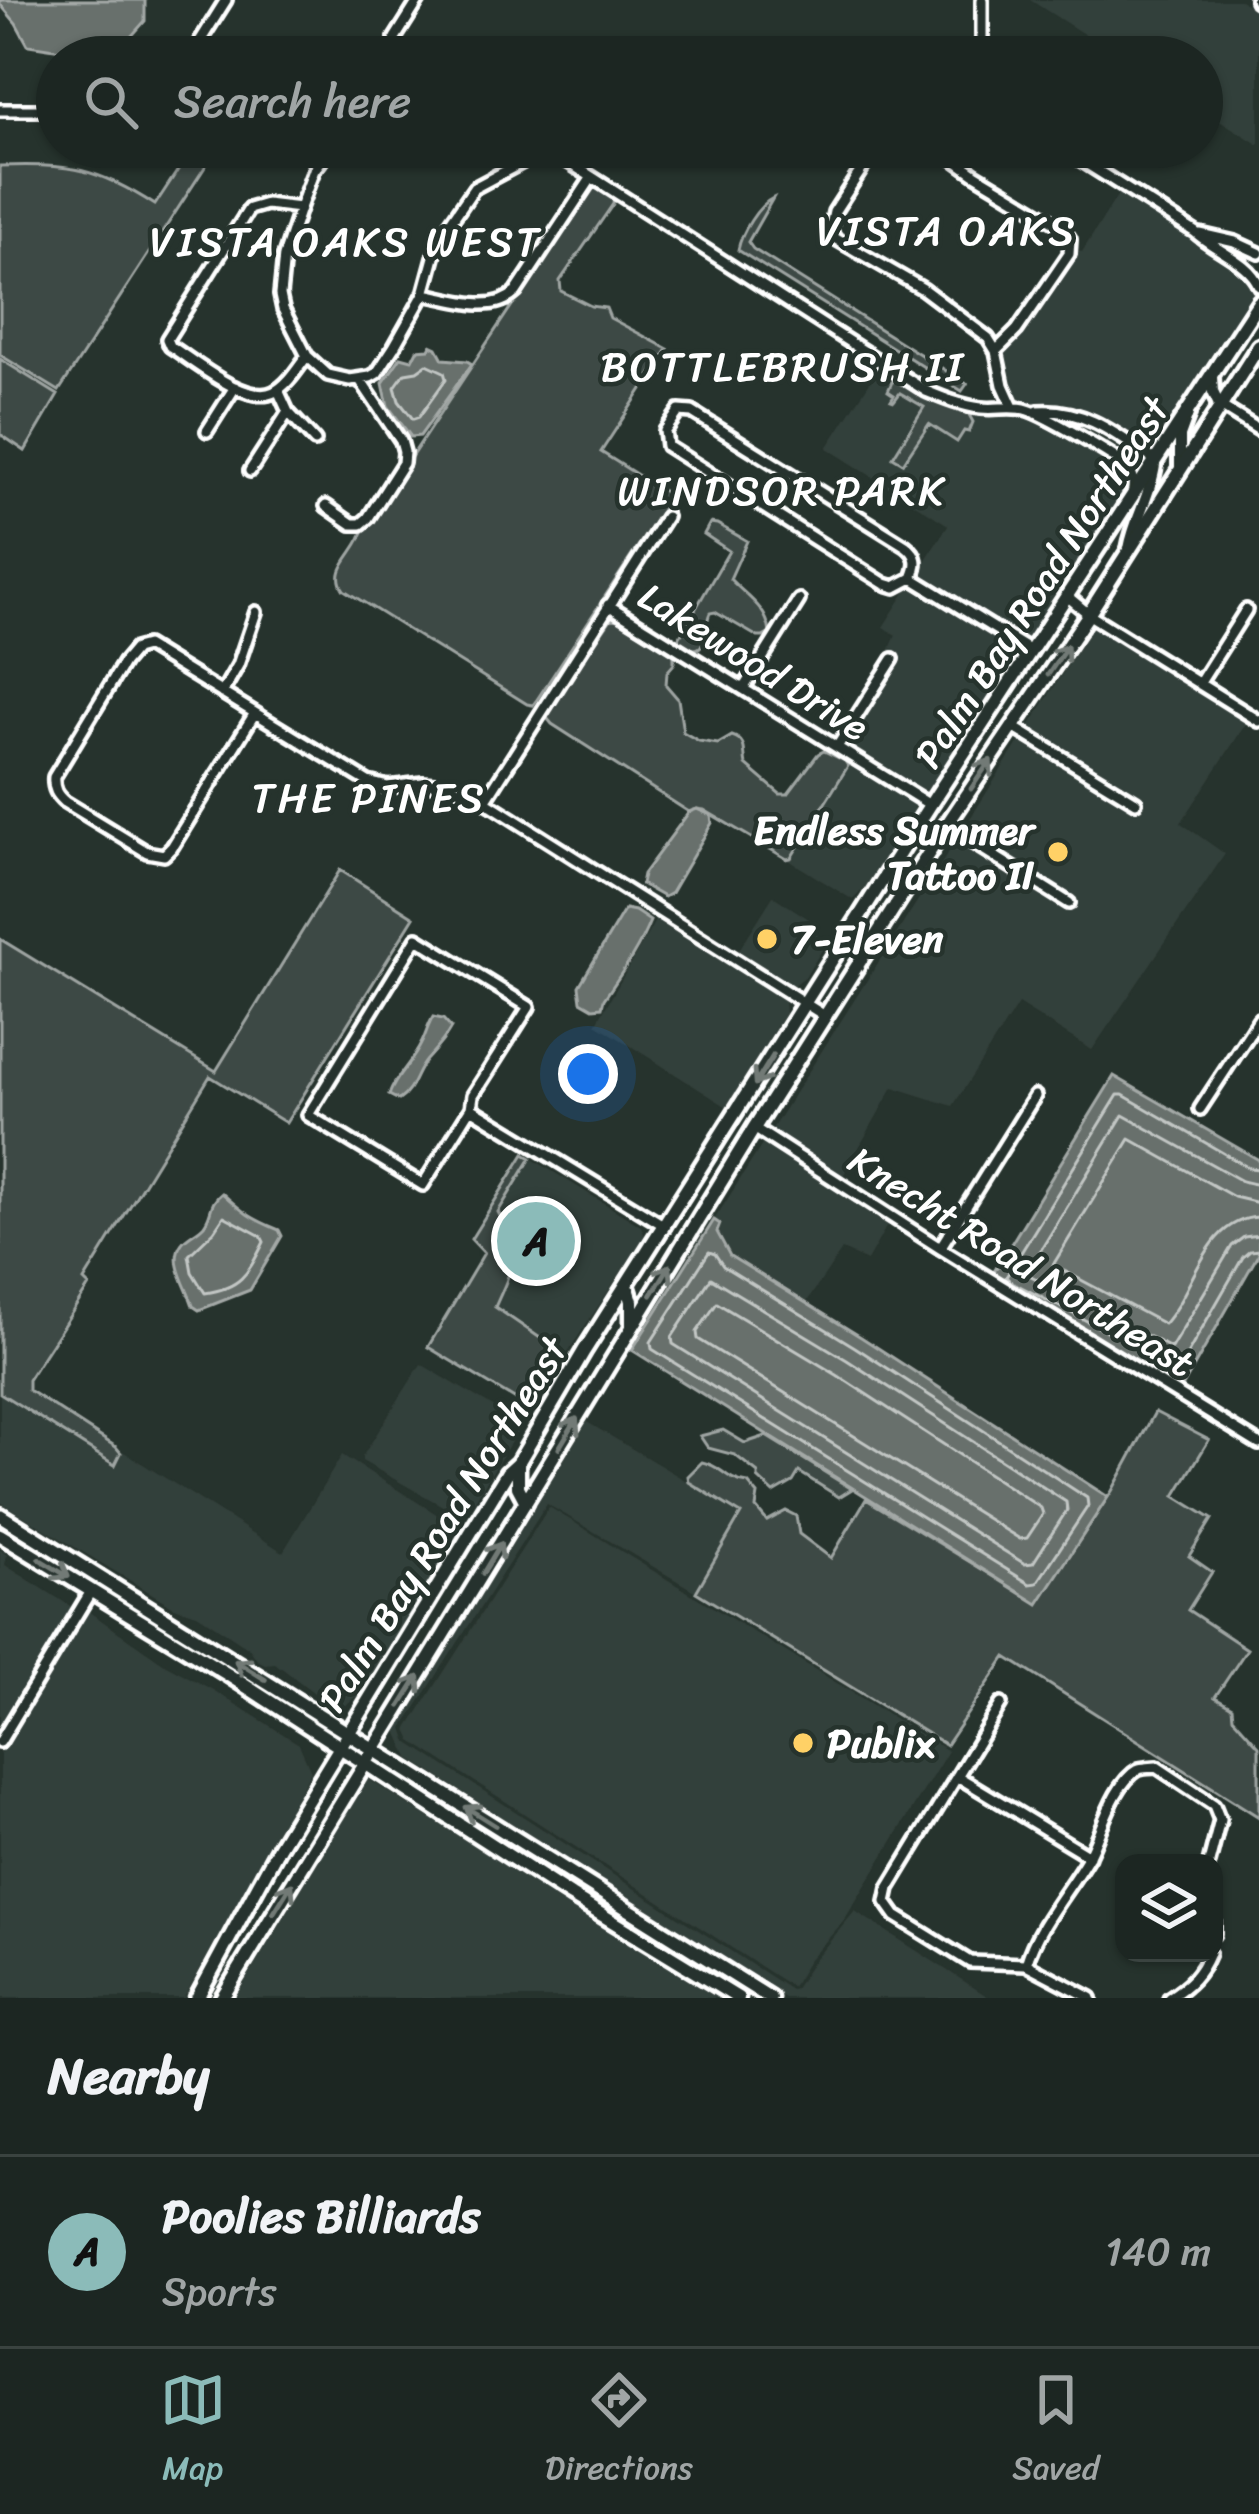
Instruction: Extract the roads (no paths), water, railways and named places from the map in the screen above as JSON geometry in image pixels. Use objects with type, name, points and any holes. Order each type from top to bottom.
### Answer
[{"type":"main road","name":"Palm Bay Road Northeast","points":[[197,1998],[269,1864],[507,1473],[518,1463],[934,799],[1259,302]]},
{"type":"main road","name":"Palm Bay Road Northeast","points":[[222,1998],[754,1128],[1259,346]]},
{"type":"main road","points":[[934,799],[946,826]]},
{"type":"main road","points":[[934,799],[935,843]]},
{"type":"main road","points":[[725,1131],[731,1165]]},
{"type":"main road","points":[[627,1285],[632,1328]]},
{"type":"main road","points":[[518,1463],[518,1487],[526,1502]]},
{"type":"main road","points":[[0,1515],[768,1997]]},
{"type":"main road","points":[[0,1535],[738,1998]]},
{"type":"main road","points":[[571,1896],[599,1898],[627,1916],[649,1922]]},
{"type":"main road","points":[[710,1981],[727,1982],[754,1997],[768,1997]]},
{"type":"street","points":[[203,36],[226,0]]},
{"type":"street","points":[[396,36],[419,0]]},
{"type":"street","points":[[982,0],[982,36]]},
{"type":"street","points":[[0,110],[36,110]]},
{"type":"street","points":[[316,168],[284,256],[280,296],[307,356],[338,380],[359,380],[377,373],[424,294],[439,239],[454,214],[474,188],[510,168]]},
{"type":"street","points":[[578,168],[926,391],[982,408],[1072,412],[1156,461],[1128,552]]},
{"type":"street","points":[[862,168],[834,212],[830,231],[836,239],[923,289],[988,338],[1013,407]]},
{"type":"street","points":[[967,168],[1061,226],[1070,239],[1069,254],[1017,330],[996,351]]},
{"type":"street","points":[[1093,168],[1254,273],[1259,286]]},
{"type":"street","points":[[424,294],[488,305],[508,299],[592,177]]},
{"type":"street","points":[[300,208],[266,204],[249,209],[168,334],[170,346],[235,388],[260,397],[278,390],[307,356]]},
{"type":"street","points":[[1195,232],[1259,253]]},
{"type":"street","points":[[1212,377],[1220,405],[1258,428]]},
{"type":"street","points":[[326,506],[352,524],[364,522],[403,463],[401,441],[359,380]]},
{"type":"street","points":[[207,431],[235,388]]},
{"type":"street","points":[[278,390],[288,412],[315,441]]},
{"type":"street","points":[[1033,411],[1127,467],[1134,486],[1131,498]]},
{"type":"street","points":[[1180,470],[1180,436],[1189,411]]},
{"type":"street","points":[[250,471],[288,412]]},
{"type":"street","points":[[692,412],[905,546],[916,560],[912,578],[896,587],[885,584],[667,446],[665,431],[675,415],[692,412]]},
{"type":"street","points":[[485,801],[666,518]]},
{"type":"street","points":[[912,578],[1031,650]]},
{"type":"street","points":[[1067,596],[1088,615],[1259,722]]},
{"type":"street","points":[[743,689],[799,599]]},
{"type":"street","name":"Lakewood Drive","points":[[608,605],[837,747],[934,799]]},
{"type":"street","points":[[1199,685],[1246,610]]},
{"type":"street","points":[[222,693],[238,665],[256,612]]},
{"type":"street","points":[[255,713],[164,855],[147,852],[57,795],[54,777],[124,662],[135,649],[146,646],[255,713],[352,775],[388,787],[448,785],[485,801],[825,1016]]},
{"type":"street","points":[[837,747],[893,659]]},
{"type":"street","points":[[1012,727],[1136,802]]},
{"type":"street","points":[[946,826],[1070,903]]},
{"type":"street","points":[[416,938],[529,1007],[473,1095],[471,1108],[423,1185],[308,1114],[416,938]]},
{"type":"street","points":[[1200,1109],[1259,1018]]},
{"type":"street","points":[[940,1248],[1035,1096]]},
{"type":"street","points":[[471,1108],[665,1226]]},
{"type":"street","name":"Knecht Road Northeast","points":[[754,1128],[1259,1444]]},
{"type":"street","points":[[0,1742],[91,1591]]},
{"type":"street","points":[[1001,1704],[889,1888],[886,1902],[896,1916],[970,1962],[1026,1964],[1090,1998]]},
{"type":"street","points":[[1026,1964],[1033,1941],[1089,1856],[1122,1786],[1140,1768],[1157,1767],[1214,1805],[1220,1820],[1211,1854]]},
{"type":"street","points":[[957,1776],[1089,1856]]},
{"type":"street","points":[[1169,1998],[1190,1984],[1206,1962]]},
{"type":"water","points":[[0,0],[145,0],[145,21],[132,36],[36,36],[36,46],[28,45]]},
{"type":"water","points":[[431,345],[443,359],[472,364],[420,436],[411,437],[388,406],[383,383],[401,357],[412,360],[417,350]]},
{"type":"water","points":[[697,809],[711,815],[712,823],[671,893],[664,897],[641,884],[643,874],[689,812]]},
{"type":"water","points":[[625,909],[650,921],[602,1007],[593,1008],[581,1001],[579,986]]},
{"type":"water","points":[[433,1017],[451,1028],[399,1100],[389,1095]]},
{"type":"water","points":[[1114,1076],[1259,1160],[1259,1253],[1183,1386],[987,1283]]},
{"type":"water","points":[[222,1193],[282,1236],[250,1290],[199,1310],[180,1274],[178,1250],[204,1225]]},
{"type":"water","points":[[714,1220],[720,1224],[717,1232],[730,1256],[1108,1497],[1038,1604],[632,1350]]},
{"type":"place","name":"Endless Summer Tattoo II","points":[[1058,852]]},
{"type":"place","name":"7-Eleven","points":[[767,939]]},
{"type":"place","name":"Poolies Billiards","points":[[536,1241]]},
{"type":"place","name":"Publix","points":[[803,1743]]},
{"type":"district","name":"VISTA OAKS","points":[[947,230]]},
{"type":"district","name":"VISTA OAKS WEST","points":[[346,241]]},
{"type":"district","name":"BOTTLEBRUSH II","points":[[783,366]]},
{"type":"district","name":"WINDSOR PARK","points":[[782,490]]},
{"type":"district","name":"THE PINES","points":[[369,797]]}]
